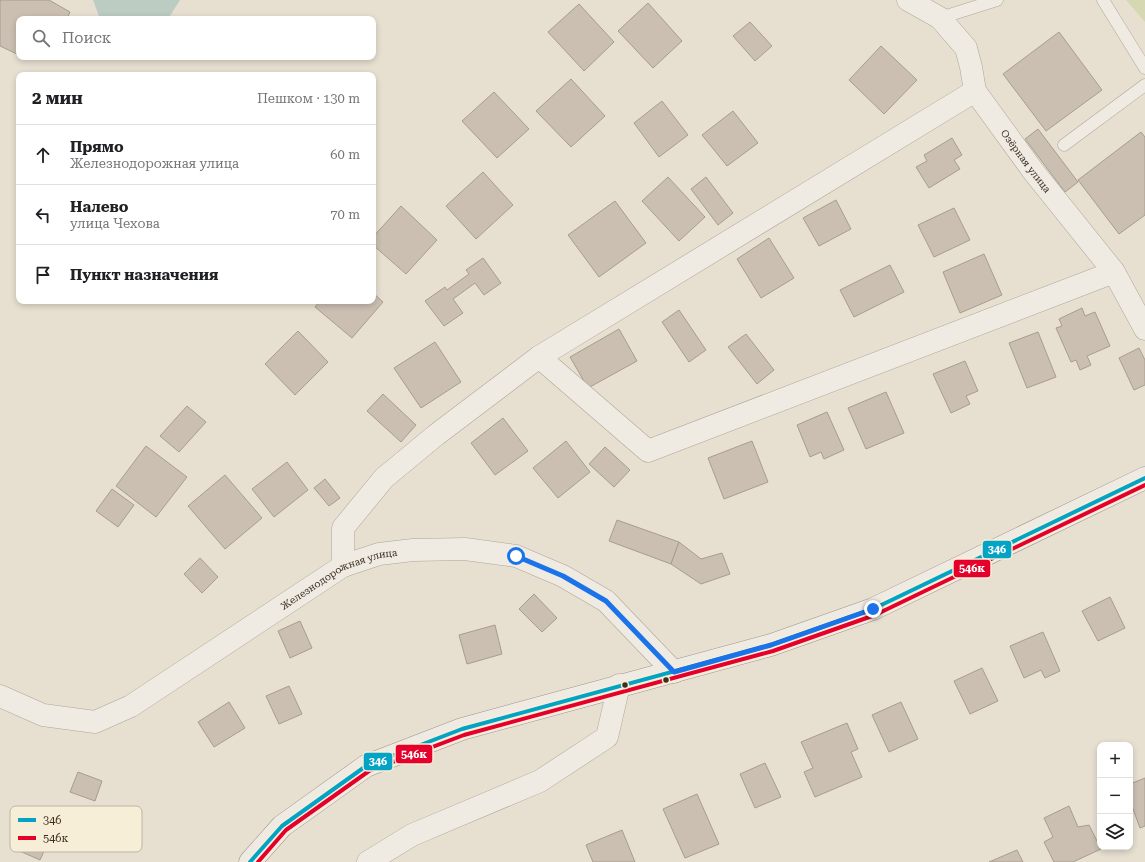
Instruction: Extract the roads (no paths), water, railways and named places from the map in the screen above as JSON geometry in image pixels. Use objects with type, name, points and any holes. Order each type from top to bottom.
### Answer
[{"type":"street","name":"Озёрная улица","points":[[908,0],[940,18],[966,48],[975,91],[1033,171],[1114,272],[1145,329]]},
{"type":"street","points":[[343,566],[343,528],[384,478],[436,435],[539,357],[975,91]]},
{"type":"street","points":[[539,357],[648,451],[1114,272]]},
{"type":"street","points":[[250,862],[282,826],[366,766],[462,729],[619,685],[674,672],[771,645],[873,609],[1145,478]]},
{"type":"street","name":"Железнодорожная улица","points":[[0,696],[43,715],[94,722],[131,706],[343,566],[379,554],[412,550],[465,549],[516,556],[563,576],[606,601],[674,672]]},
{"type":"street","points":[[368,862],[412,835],[540,782],[607,737],[619,685]]},
{"type":"lane","points":[[940,18],[997,0]]},
{"type":"lane","points":[[1108,3],[1145,68]]},
{"type":"lane","points":[[1064,145],[1145,85]]}]
